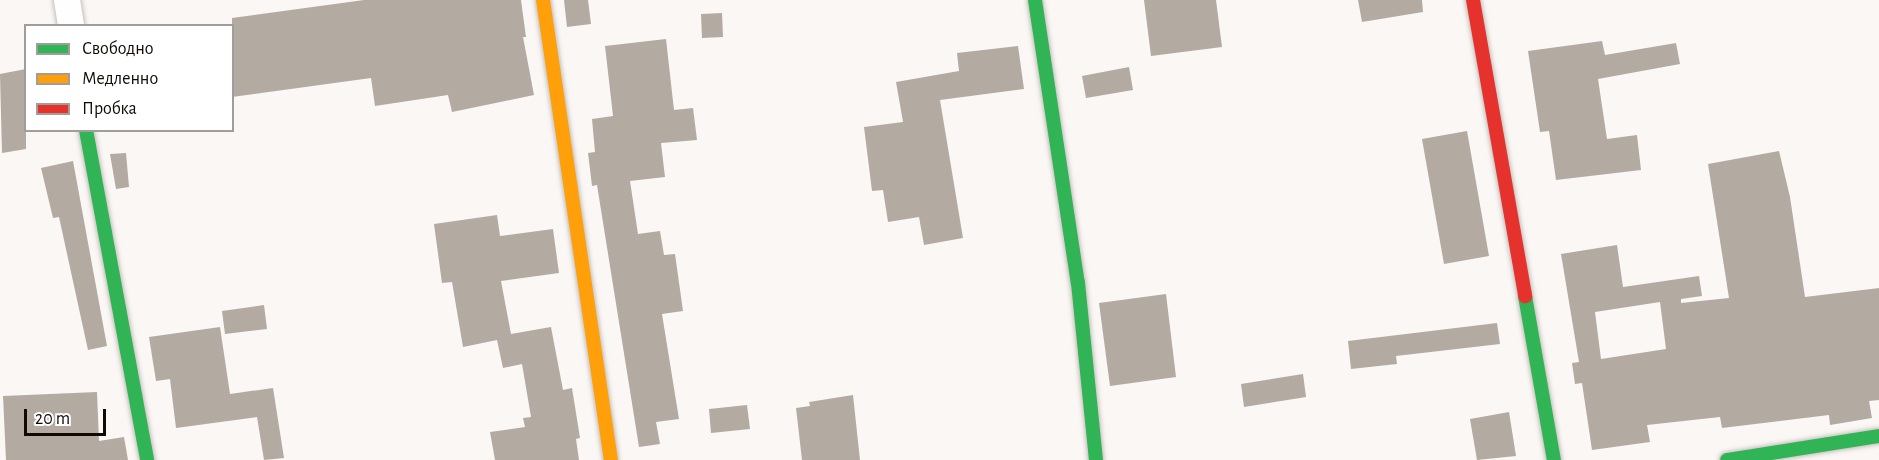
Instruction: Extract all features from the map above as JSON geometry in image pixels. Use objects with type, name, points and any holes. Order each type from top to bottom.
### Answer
[{"type":"street","points":[[67,0],[71,24]]},
{"type":"street","points":[[543,0],[611,460]]},
{"type":"street","points":[[1035,0],[1078,283],[1096,460]]},
{"type":"street","points":[[1473,0],[1554,460]]},
{"type":"street","points":[[86,132],[147,460]]},
{"type":"street","points":[[1727,460],[1879,436]]},
{"type":"building","points":[[364,0],[521,0],[526,37],[523,37],[534,95],[452,112],[448,95],[375,106],[371,78],[234,97],[234,24],[232,24],[232,18]]},
{"type":"building","points":[[564,0],[588,0],[591,24],[567,27]]},
{"type":"building","points":[[1144,0],[1216,0],[1222,47],[1151,56]]},
{"type":"building","points":[[1358,0],[1422,0],[1423,12],[1362,22]]},
{"type":"building","points":[[722,13],[723,37],[702,38],[701,14]]},
{"type":"building","points":[[666,39],[674,110],[693,108],[697,140],[661,143],[665,177],[630,181],[638,234],[660,231],[664,255],[675,254],[683,311],[662,314],[679,419],[656,422],[660,444],[639,447],[597,185],[592,186],[588,153],[595,152],[592,119],[613,116],[605,46]]},
{"type":"building","points":[[1602,41],[1605,55],[1676,43],[1680,64],[1598,79],[1607,139],[1637,135],[1641,170],[1556,180],[1549,131],[1540,132],[1528,51]]},
{"type":"building","points":[[1018,46],[1024,89],[940,100],[963,238],[924,245],[919,217],[888,222],[883,190],[872,191],[864,127],[903,122],[896,82],[959,71],[957,53]]},
{"type":"building","points":[[1129,67],[1133,90],[1086,98],[1082,76]]},
{"type":"building","points":[[24,69],[26,149],[2,153],[0,74]]},
{"type":"building","points":[[1467,131],[1489,256],[1444,264],[1422,139]]},
{"type":"building","points":[[1779,151],[1790,197],[1805,297],[1879,288],[1879,400],[1869,401],[1872,418],[1830,425],[1829,415],[1722,428],[1720,417],[1647,425],[1650,442],[1592,450],[1582,383],[1575,384],[1572,363],[1579,362],[1561,254],[1617,245],[1623,287],[1699,276],[1702,296],[1681,299],[1681,303],[1729,298],[1708,164]],"holes":[[[1660,302],[1666,349],[1601,359],[1595,312]]]},
{"type":"building","points":[[126,153],[129,187],[116,189],[110,154]]},
{"type":"building","points":[[73,161],[107,346],[88,350],[59,217],[53,218],[41,168]]},
{"type":"building","points":[[497,215],[500,236],[553,229],[559,273],[501,281],[511,334],[551,327],[563,390],[572,388],[580,438],[576,439],[579,460],[495,460],[490,432],[525,427],[523,418],[531,417],[522,364],[503,368],[497,340],[463,347],[452,282],[442,283],[434,224]]},
{"type":"building","points":[[1166,294],[1176,377],[1110,386],[1099,303]]},
{"type":"building","points":[[264,305],[267,329],[225,334],[222,311]]},
{"type":"building","points":[[1497,323],[1500,344],[1396,356],[1397,364],[1351,369],[1348,341]]},
{"type":"building","points":[[220,327],[230,394],[273,388],[284,458],[264,460],[257,417],[176,428],[170,379],[156,381],[149,337]]},
{"type":"building","points":[[1303,374],[1306,397],[1244,407],[1241,384]]},
{"type":"building","points":[[97,392],[99,441],[124,437],[128,460],[6,460],[3,396]]},
{"type":"building","points":[[853,395],[860,460],[802,460],[796,408],[810,406],[809,402]]},
{"type":"building","points":[[747,405],[750,429],[711,433],[709,409]]},
{"type":"building","points":[[1509,412],[1516,456],[1477,460],[1470,419]]},
{"type":"traffic: fast","points":[[1035,0],[1078,283],[1096,460]]},
{"type":"traffic: fast","points":[[86,132],[147,460]]},
{"type":"traffic: fast","points":[[1525,296],[1554,460]]},
{"type":"traffic: fast","points":[[1727,460],[1879,436]]},
{"type":"traffic: slow","points":[[543,0],[611,460]]},
{"type":"traffic: jam","points":[[1473,0],[1525,296]]}]
